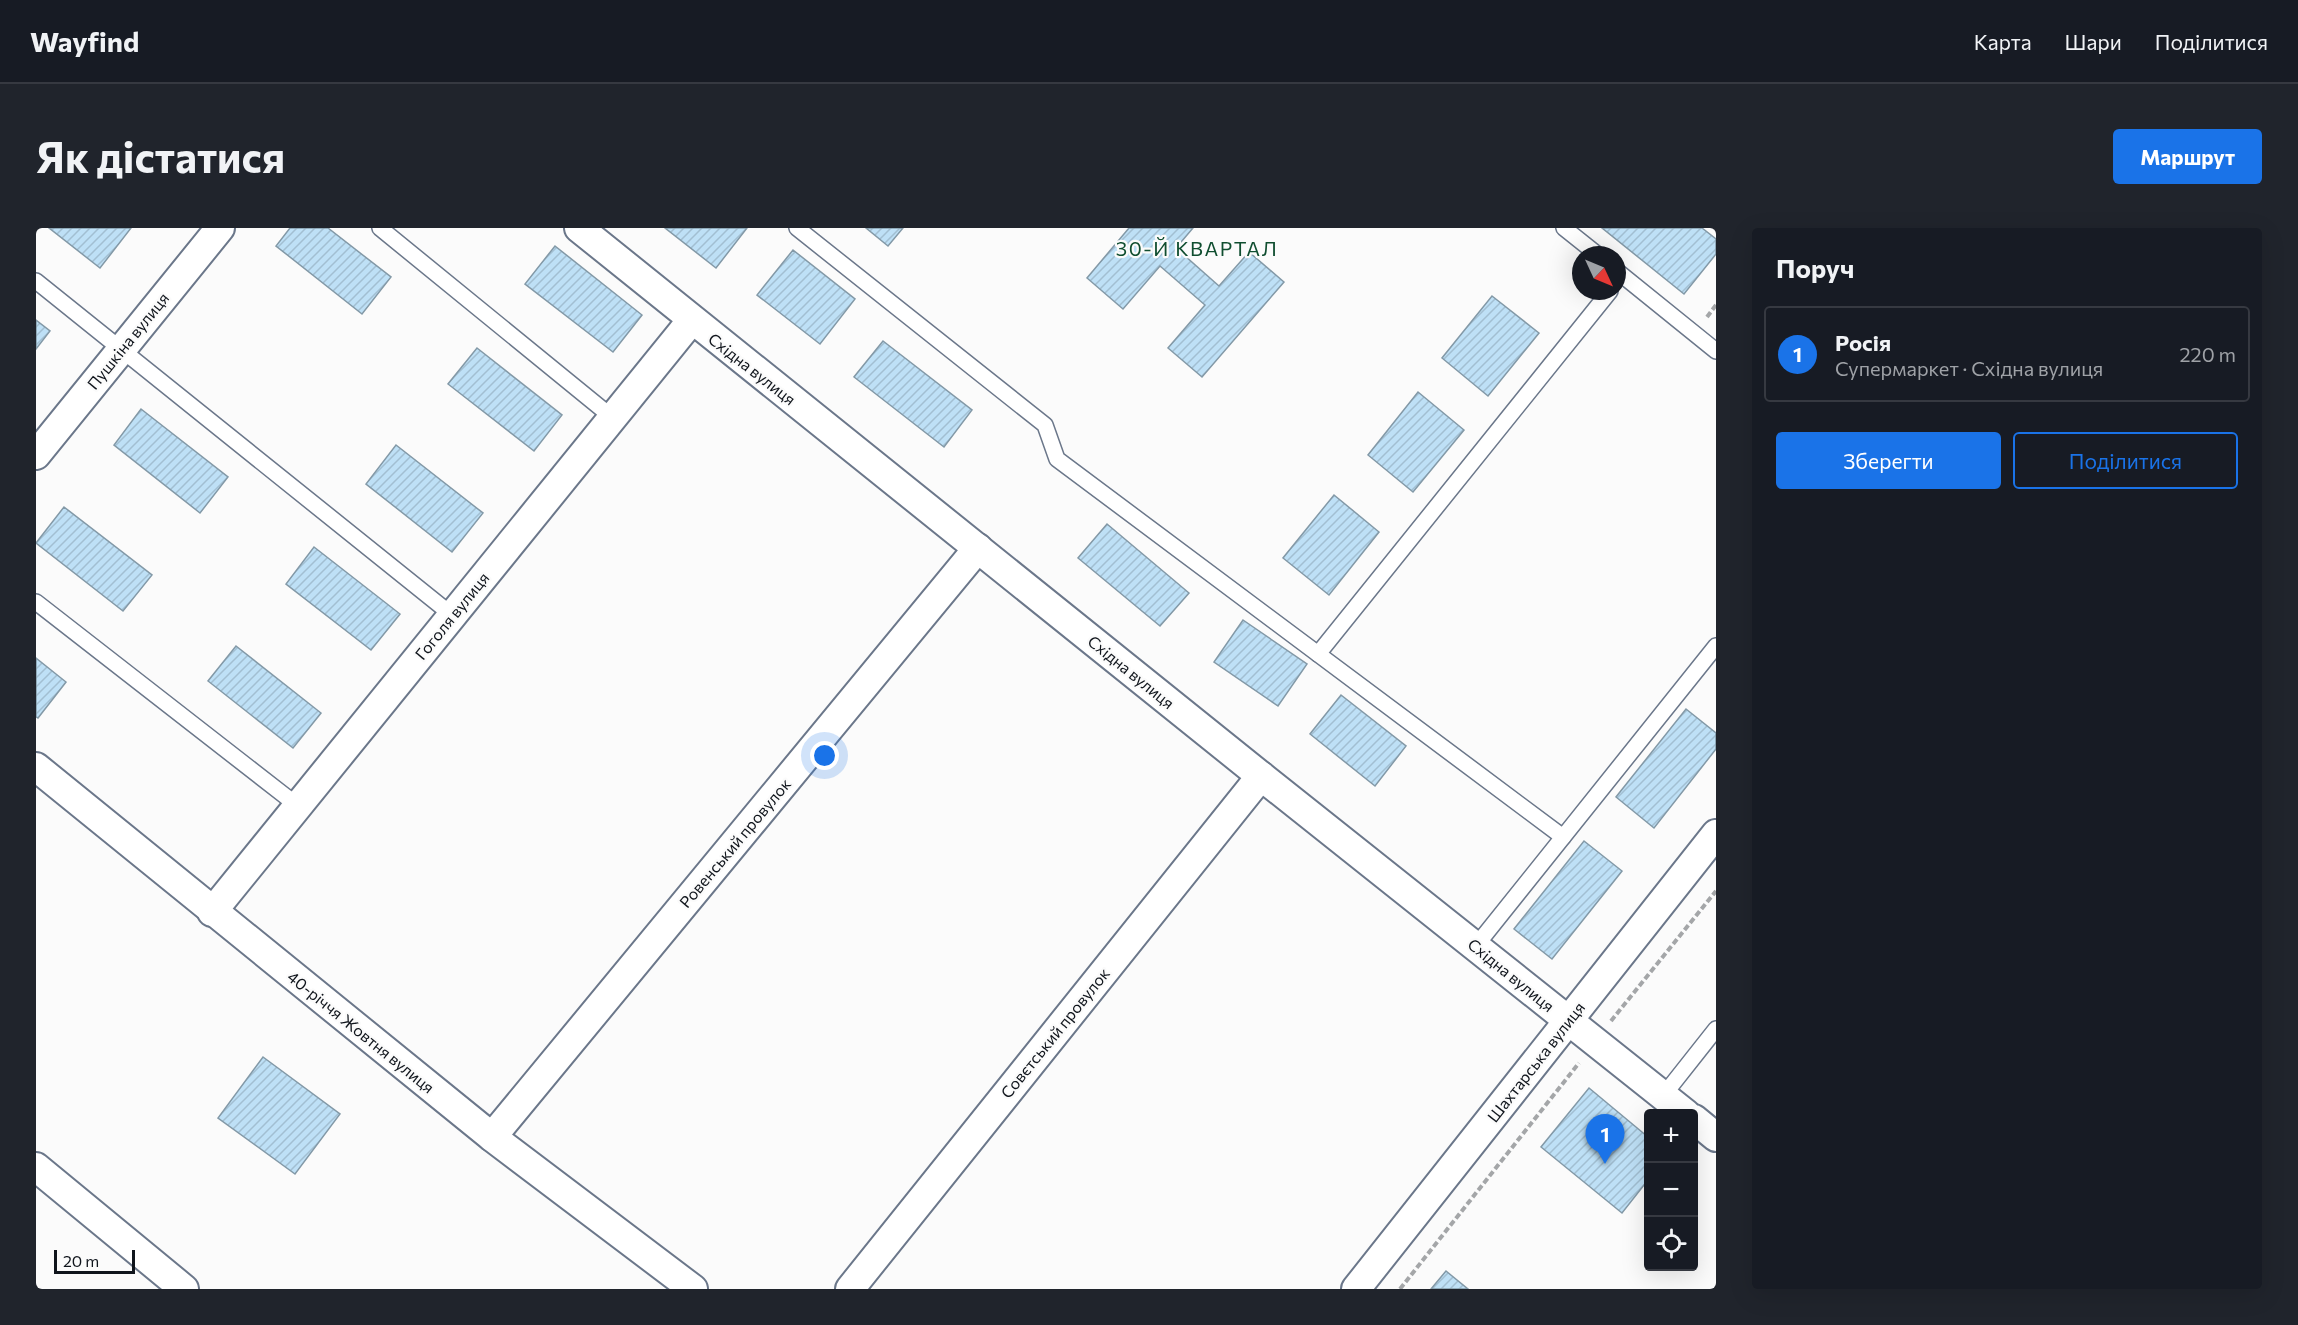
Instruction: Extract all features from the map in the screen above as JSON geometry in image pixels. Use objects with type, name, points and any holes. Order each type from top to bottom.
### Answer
[{"type":"street","name":"Пушкіна вулиця","points":[[36,455],[220,228]]},
{"type":"street","name":"Східна вулиця","points":[[579,228],[691,321],[1681,1109]]},
{"type":"street","name":"Гоголя вулиця","points":[[212,912],[691,321]]},
{"type":"street","name":"Ровенський провулок","points":[[492,1137],[978,548]]},
{"type":"street","name":"40-річчя Жовтня вулиця","points":[[36,767],[492,1137],[693,1289]]},
{"type":"street","name":"Совєтський провулок","points":[[850,1289],[1261,776]]},
{"type":"street","name":"Шахтарська вулиця","points":[[1356,1289],[1716,834]]},
{"type":"street","points":[[1698,1122],[1716,1137]]},
{"type":"street","points":[[36,1167],[184,1289]]},
{"type":"lane","points":[[380,228],[613,418]]},
{"type":"lane","points":[[798,228],[1045,425],[1057,459],[1563,837]]},
{"type":"lane","points":[[1564,228],[1587,246]]},
{"type":"lane","points":[[36,281],[452,615]]},
{"type":"lane","points":[[1626,281],[1716,351]]},
{"type":"lane","points":[[1318,654],[1603,300]]},
{"type":"lane","points":[[36,602],[298,806]]},
{"type":"lane","points":[[1475,947],[1716,646]]},
{"type":"lane","points":[[1663,1096],[1716,1029]]},
{"type":"path","points":[[1400,1289],[1716,891]]},
{"type":"building","points":[[49,228],[131,228],[100,268]]},
{"type":"building","points":[[290,228],[328,228],[391,277],[362,314],[276,246]]},
{"type":"building","points":[[665,228],[747,228],[716,268]]},
{"type":"building","points":[[866,228],[903,228],[888,246]]},
{"type":"building","points":[[1129,228],[1193,228],[1176,248],[1219,286],[1249,252],[1284,282],[1202,377],[1168,348],[1205,305],[1160,266],[1123,309],[1087,278]]},
{"type":"building","points":[[1602,228],[1702,228],[1716,239],[1716,254],[1684,294]]},
{"type":"building","points":[[555,246],[642,315],[613,352],[525,284]]},
{"type":"building","points":[[793,250],[855,299],[820,344],[757,295]]},
{"type":"building","points":[[1492,296],[1539,333],[1488,396],[1442,358]]},
{"type":"building","points":[[36,320],[50,331],[36,349]]},
{"type":"building","points":[[883,341],[972,410],[944,447],[854,377]]},
{"type":"building","points":[[477,348],[562,415],[534,451],[448,384]]},
{"type":"building","points":[[1418,392],[1464,430],[1413,492],[1368,455]]},
{"type":"building","points":[[141,409],[228,477],[200,513],[114,445]]},
{"type":"building","points":[[396,445],[483,513],[452,552],[366,484]]},
{"type":"building","points":[[1334,495],[1379,532],[1329,595],[1283,558]]},
{"type":"building","points":[[64,507],[152,575],[123,611],[36,543]]},
{"type":"building","points":[[1107,524],[1189,593],[1160,626],[1078,558]]},
{"type":"building","points":[[314,547],[400,614],[371,650],[286,584]]},
{"type":"building","points":[[1243,620],[1307,664],[1278,706],[1214,662]]},
{"type":"building","points":[[236,646],[321,713],[293,748],[208,681]]},
{"type":"building","points":[[36,658],[66,682],[38,718],[36,717]]},
{"type":"building","points":[[1341,695],[1406,746],[1375,786],[1310,734]]},
{"type":"building","points":[[1686,709],[1716,733],[1716,749],[1654,828],[1616,797]]},
{"type":"building","points":[[1584,841],[1622,871],[1552,959],[1514,929]]},
{"type":"building","points":[[263,1057],[340,1114],[295,1174],[218,1118]]},
{"type":"building","points":[[1589,1088],[1644,1134],[1644,1185],[1622,1213],[1541,1147]]},
{"type":"building","points":[[1446,1271],[1468,1289],[1431,1289]]},
{"type":"place","name":"Росія","points":[[1605,1164]]},
{"type":"district","name":"30-Й КВАРТАЛ","points":[[1197,249]]}]
